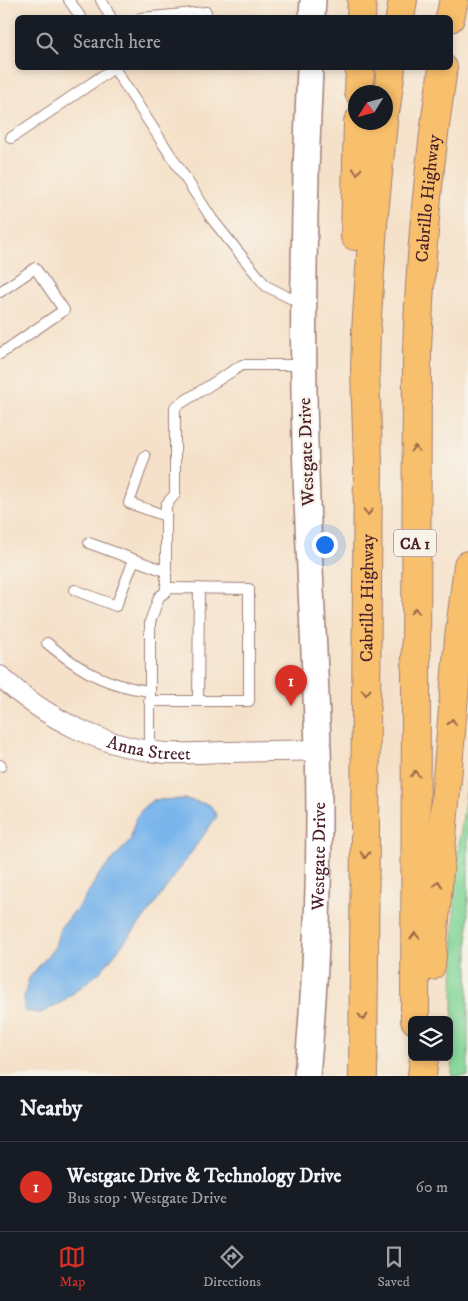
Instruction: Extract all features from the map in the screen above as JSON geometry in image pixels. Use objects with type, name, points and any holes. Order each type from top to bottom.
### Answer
[{"type":"highway","points":[[361,15],[362,0]]},
{"type":"highway","points":[[400,15],[403,0]]},
{"type":"highway","points":[[451,15],[454,0]]},
{"type":"highway","points":[[359,85],[360,70]]},
{"type":"highway","points":[[389,85],[391,70]]},
{"type":"highway","name":"Cabrillo Highway","points":[[415,1016],[415,463],[417,341],[426,200],[443,70]]},
{"type":"highway","points":[[358,130],[354,285],[354,397],[357,423],[368,463]]},
{"type":"highway","name":"Cabrillo Highway","points":[[363,1076],[368,463],[365,370],[373,224],[383,130]]},
{"type":"highway","points":[[427,1016],[458,647],[468,565]]},
{"type":"highway","points":[[415,1061],[415,1076]]},
{"type":"highway","points":[[422,1076],[424,1061]]},
{"type":"street","points":[[312,15],[313,0]]},
{"type":"street","name":"Westgate Drive","points":[[307,1076],[315,960],[318,750],[306,472],[304,365],[310,70]]},
{"type":"street","name":"Anna Street","points":[[0,676],[41,709],[76,729],[116,743],[150,751],[188,753],[318,750]]},
{"type":"lane","points":[[69,0],[79,15]]},
{"type":"lane","points":[[101,0],[109,15]]},
{"type":"lane","points":[[190,15],[206,14],[208,0]]},
{"type":"lane","points":[[11,138],[111,70]]},
{"type":"lane","points":[[115,70],[212,218],[240,254],[266,286],[305,306]]},
{"type":"lane","points":[[0,292],[35,268],[64,310],[0,354]]},
{"type":"lane","points":[[166,591],[166,505],[175,494],[175,407],[242,365],[304,365]]},
{"type":"lane","points":[[145,456],[129,503],[166,516]]},
{"type":"lane","points":[[89,543],[166,571]]},
{"type":"lane","points":[[75,590],[116,606],[134,560]]},
{"type":"lane","points":[[47,643],[77,666],[106,682],[149,696],[198,701],[249,700],[249,589],[170,588],[159,597],[150,622],[149,696],[150,751]]},
{"type":"lane","points":[[198,701],[199,588]]},
{"type":"green space","points":[[468,780],[468,1076],[452,1076],[455,872]]},
{"type":"water","points":[[186,799],[210,805],[217,816],[149,912],[101,971],[62,1002],[41,1013],[24,1011],[24,997],[29,978],[55,947],[60,928],[81,904],[100,873],[130,841],[136,817],[153,800]]},
{"type":"place","name":"Westgate Drive & Technology Drive","points":[[291,706]]}]
